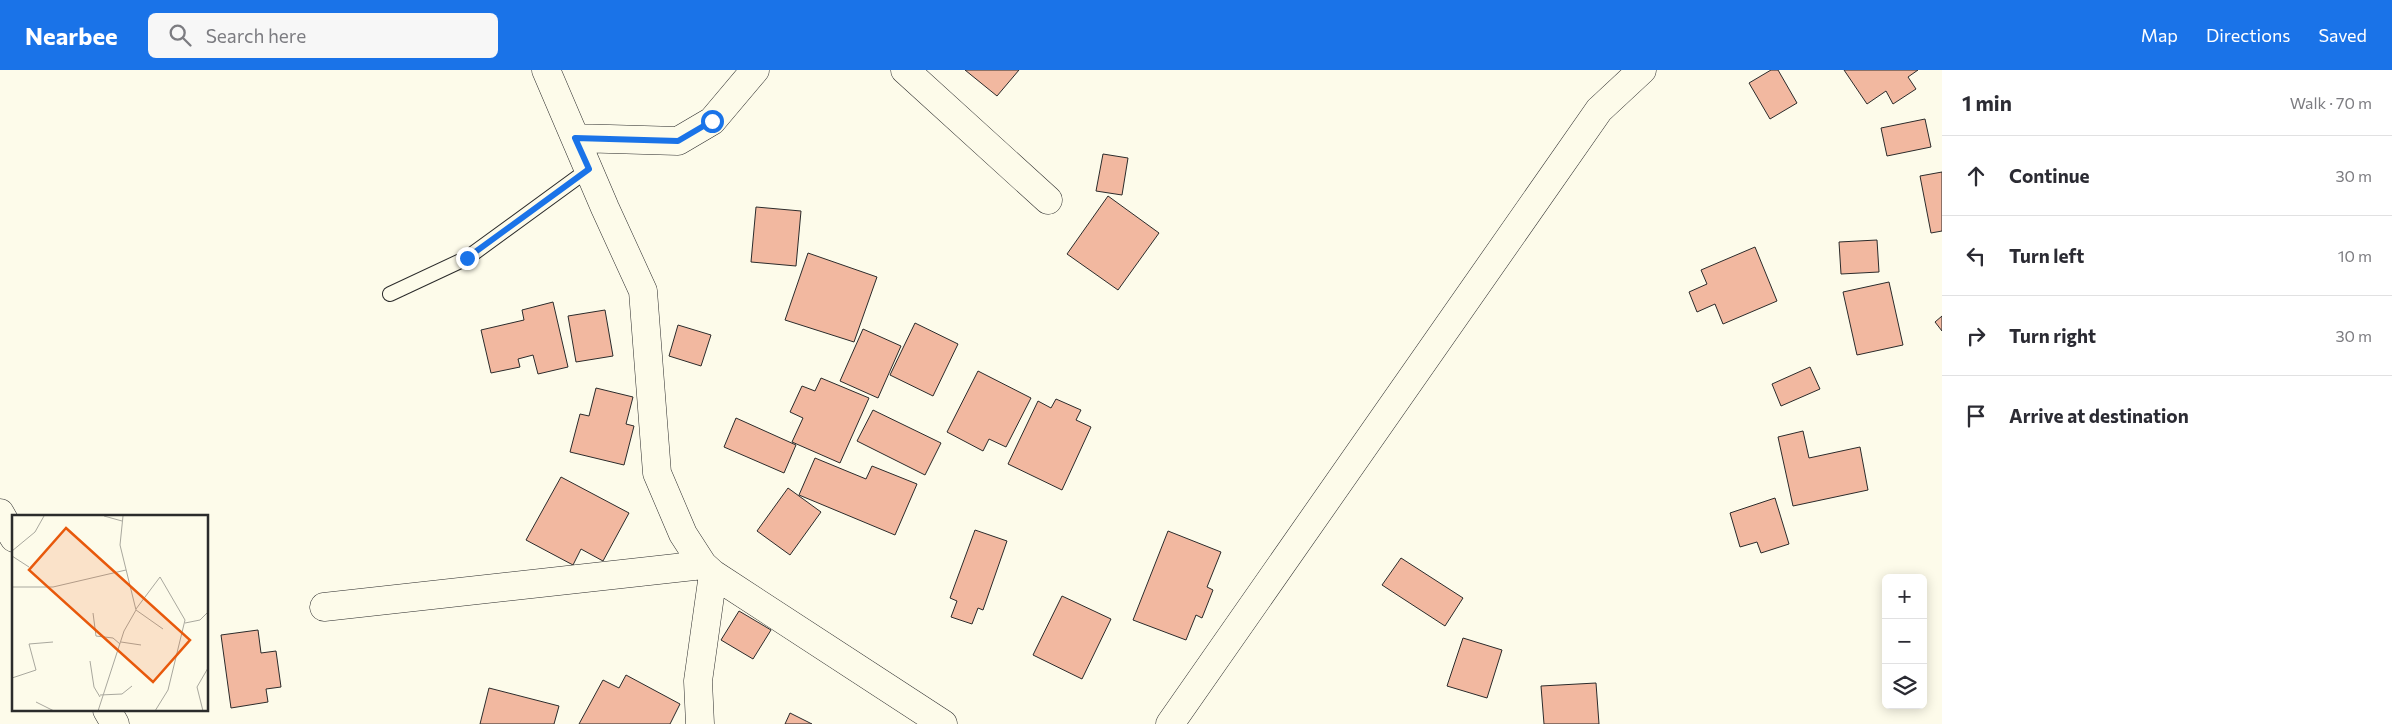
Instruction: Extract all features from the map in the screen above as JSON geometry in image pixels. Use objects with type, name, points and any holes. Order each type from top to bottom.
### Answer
[{"type":"street","points":[[546,70],[644,291],[657,473],[683,534],[708,570],[943,724]]},
{"type":"street","points":[[575,138],[678,141],[712,121],[755,70]]},
{"type":"street","points":[[905,70],[1048,200]]},
{"type":"street","points":[[1170,724],[1599,110],[1642,70]]},
{"type":"street","points":[[0,513],[12,534]]},
{"type":"street","points":[[324,607],[708,570]]},
{"type":"street","points":[[700,724],[698,681],[708,570]]},
{"type":"street","points":[[108,712],[115,724]]},
{"type":"lane","points":[[390,294],[467,258],[589,169]]},
{"type":"building","points":[[965,70],[1019,70],[997,96]]},
{"type":"building","points":[[1771,70],[1778,70],[1797,103],[1770,119],[1749,83]]},
{"type":"building","points":[[1844,70],[1918,70],[1908,77],[1916,89],[1893,104],[1886,91],[1867,104]]},
{"type":"building","points":[[1925,119],[1931,147],[1887,156],[1881,128]]},
{"type":"building","points":[[1103,154],[1128,158],[1122,195],[1096,191]]},
{"type":"building","points":[[1942,172],[1942,231],[1931,233],[1920,176]]},
{"type":"building","points":[[1108,196],[1159,233],[1118,290],[1067,254]]},
{"type":"building","points":[[756,207],[801,211],[796,266],[751,262]]},
{"type":"building","points":[[1877,240],[1879,272],[1841,274],[1839,242]]},
{"type":"building","points":[[1755,247],[1777,301],[1723,324],[1715,304],[1697,312],[1689,292],[1707,284],[1701,270]]},
{"type":"building","points":[[808,253],[877,277],[854,342],[785,320]]},
{"type":"building","points":[[1889,282],[1903,345],[1857,355],[1843,292]]},
{"type":"building","points":[[553,302],[568,367],[538,374],[533,355],[518,359],[520,367],[491,373],[481,330],[524,320],[522,310]]},
{"type":"building","points":[[605,310],[613,356],[576,362],[568,316]]},
{"type":"building","points":[[1942,316],[1942,331],[1935,322]]},
{"type":"building","points":[[915,323],[958,344],[933,396],[890,375]]},
{"type":"building","points":[[678,325],[711,335],[701,366],[669,356]]},
{"type":"building","points":[[863,329],[901,346],[878,398],[840,381]]},
{"type":"building","points":[[1810,367],[1820,389],[1781,406],[1772,384]]},
{"type":"building","points":[[978,371],[1031,398],[1006,447],[989,439],[983,451],[947,432]]},
{"type":"building","points":[[821,378],[869,398],[840,463],[792,442],[803,418],[790,412],[802,386],[815,391]]},
{"type":"building","points":[[596,388],[633,397],[626,424],[634,426],[624,465],[570,452],[580,414],[589,416]]},
{"type":"building","points":[[1056,399],[1081,410],[1076,420],[1091,427],[1062,490],[1008,464],[1038,401],[1051,408]]},
{"type":"building","points":[[873,410],[941,443],[925,475],[857,441]]},
{"type":"building","points":[[736,418],[796,445],[784,473],[724,447]]},
{"type":"building","points":[[1803,431],[1809,458],[1860,447],[1868,490],[1793,506],[1778,437]]},
{"type":"building","points":[[815,458],[866,479],[872,466],[917,484],[895,535],[799,495]]},
{"type":"building","points":[[561,477],[629,513],[603,561],[581,549],[573,565],[526,540]]},
{"type":"building","points":[[788,488],[821,512],[790,555],[757,531]]},
{"type":"building","points":[[1775,498],[1789,544],[1761,553],[1757,542],[1740,547],[1730,513]]},
{"type":"building","points":[[975,530],[1007,541],[983,610],[978,608],[972,624],[951,617],[957,601],[950,598]]},
{"type":"building","points":[[1168,531],[1221,552],[1207,587],[1213,590],[1202,618],[1196,615],[1186,640],[1133,620]]},
{"type":"building","points":[[1401,558],[1463,598],[1445,626],[1382,585]]},
{"type":"building","points":[[1062,596],[1111,619],[1082,679],[1033,655]]},
{"type":"building","points":[[739,611],[771,630],[753,659],[721,640]]},
{"type":"building","points":[[258,630],[261,653],[276,651],[281,687],[266,689],[268,702],[231,708],[221,635]]},
{"type":"building","points":[[1463,638],[1502,650],[1487,698],[1447,686]]},
{"type":"building","points":[[626,675],[680,704],[670,724],[579,724],[603,680],[619,688]]},
{"type":"building","points":[[1596,683],[1599,724],[1544,724],[1541,686]]},
{"type":"building","points":[[489,688],[559,706],[554,724],[480,724]]},
{"type":"building","points":[[790,713],[812,724],[785,724]]},
{"type":"route","points":[[467,258],[589,169],[575,138],[678,141],[712,121]]}]
